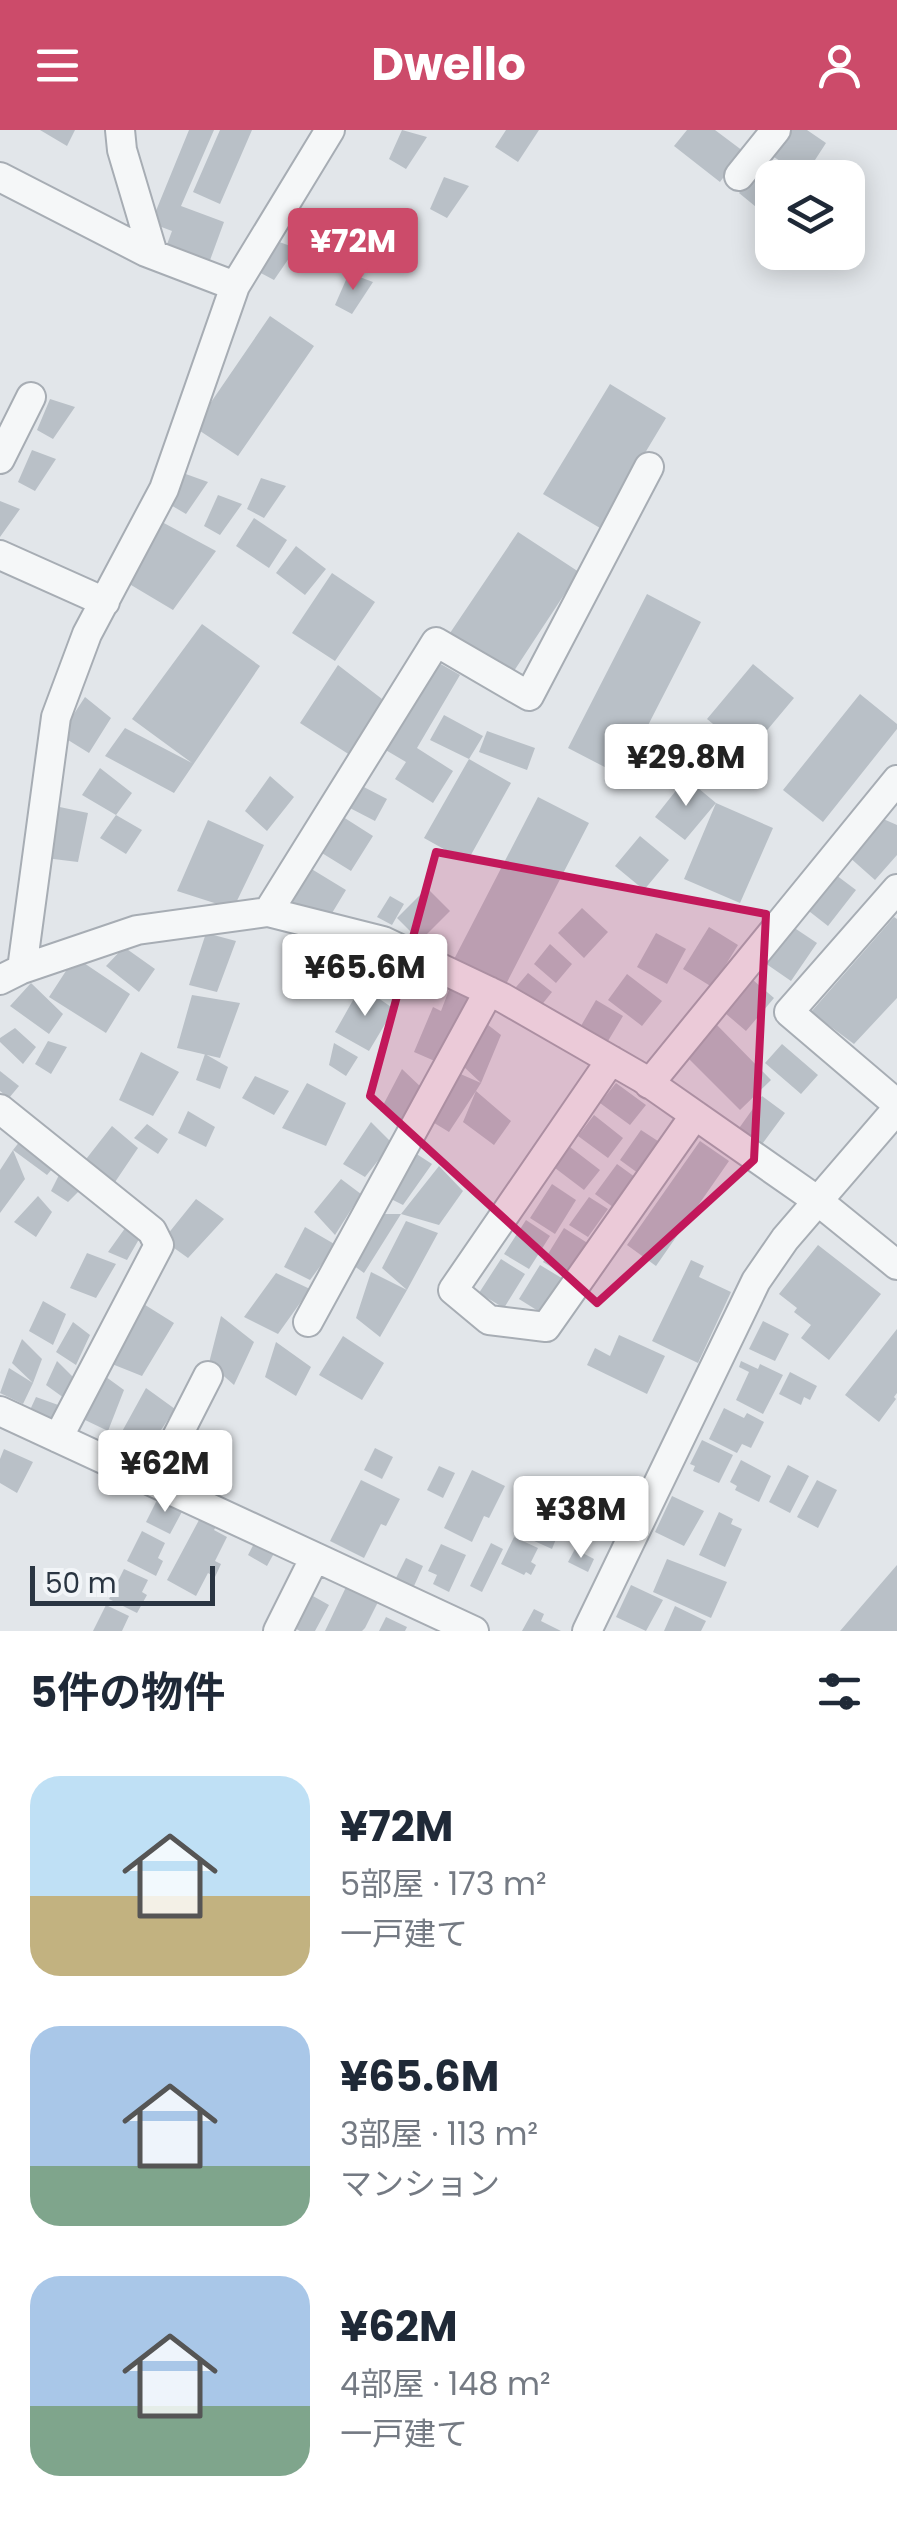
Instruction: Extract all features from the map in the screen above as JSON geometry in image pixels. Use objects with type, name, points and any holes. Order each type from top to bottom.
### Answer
[{"type":"street","points":[[120,130],[122,150],[153,254]]},
{"type":"street","points":[[330,130],[235,286],[164,488],[87,634],[56,716],[7,969],[137,930],[268,912],[384,942],[489,991],[611,1060],[818,1201],[897,1265]]},
{"type":"street","points":[[739,176],[776,130]]},
{"type":"street","points":[[0,177],[153,254],[235,286]]},
{"type":"street","points":[[0,459],[31,397]]},
{"type":"street","points":[[268,912],[436,642],[528,696],[649,467]]},
{"type":"street","points":[[0,555],[105,602]]},
{"type":"street","points":[[649,1084],[897,780]]},
{"type":"street","points":[[586,1631],[756,1281],[785,1239],[897,1107],[789,1012],[897,889]]},
{"type":"street","points":[[308,1322],[489,991]]},
{"type":"street","points":[[611,1060],[453,1290],[489,1320],[546,1328],[695,1115]]},
{"type":"street","points":[[0,1109],[152,1230],[158,1245],[58,1438]]},
{"type":"street","points":[[154,1482],[208,1376]]},
{"type":"street","points":[[0,1411],[474,1631]]},
{"type":"street","points":[[278,1631],[315,1557]]},
{"type":"highlighted area","points":[[436,852],[766,914],[754,1160],[597,1303],[370,1096]]},
{"type":"building","points":[[40,130],[75,130],[67,146]]},
{"type":"building","points":[[189,130],[214,130],[181,206],[224,222],[209,263],[166,247],[172,231],[151,223]]},
{"type":"building","points":[[220,130],[252,130],[220,204],[193,192]]},
{"type":"building","points":[[402,130],[427,137],[406,169],[389,159]]},
{"type":"building","points":[[506,130],[539,130],[518,162],[495,147]]},
{"type":"building","points":[[687,130],[715,130],[743,151],[720,182],[674,146]]},
{"type":"building","points":[[788,130],[807,130],[826,143],[815,160],[778,160],[771,155]]},
{"type":"building","points":[[755,174],[755,206],[739,193]]},
{"type":"building","points":[[444,177],[469,186],[447,218],[430,209]]},
{"type":"building","points":[[271,239],[296,248],[274,280],[257,271]]},
{"type":"building","points":[[349,273],[373,282],[352,314],[335,305]]},
{"type":"building","points":[[270,316],[314,346],[238,456],[194,427]]},
{"type":"building","points":[[610,384],[666,418],[600,528],[543,494]]},
{"type":"building","points":[[50,399],[75,407],[53,439],[37,430]]},
{"type":"building","points":[[32,450],[56,459],[35,491],[18,482]]},
{"type":"building","points":[[183,473],[208,482],[186,514],[169,504]]},
{"type":"building","points":[[261,478],[286,486],[264,518],[247,509]]},
{"type":"building","points":[[218,495],[242,504],[220,535],[204,526]]},
{"type":"building","points":[[0,501],[20,509],[0,537]]},
{"type":"building","points":[[254,518],[287,540],[269,568],[236,546]]},
{"type":"building","points":[[162,522],[216,551],[173,610],[126,582]]},
{"type":"building","points":[[518,532],[579,572],[512,674],[450,633]]},
{"type":"building","points":[[296,546],[326,569],[305,595],[276,573]]},
{"type":"building","points":[[332,573],[375,602],[335,661],[292,633]]},
{"type":"building","points":[[647,594],[701,622],[622,776],[568,748]]},
{"type":"building","points":[[202,624],[260,666],[174,793],[105,756],[125,728],[192,763],[132,719]]},
{"type":"building","points":[[418,651],[460,675],[417,748],[453,771],[433,803],[395,779],[406,762],[367,739]]},
{"type":"building","points":[[753,664],[794,698],[748,753],[707,719]]},
{"type":"building","points":[[338,665],[382,699],[353,757],[300,723]]},
{"type":"building","points":[[860,694],[897,724],[897,729],[823,822],[783,790]]},
{"type":"building","points":[[85,697],[111,718],[89,753],[60,735]]},
{"type":"building","points":[[444,715],[483,736],[469,759],[430,740]]},
{"type":"building","points":[[487,731],[535,748],[527,770],[479,752]]},
{"type":"building","points":[[469,759],[511,783],[467,862],[424,838]]},
{"type":"building","points":[[100,768],[132,793],[116,815],[82,795]]},
{"type":"building","points":[[270,776],[294,797],[267,831],[245,811]]},
{"type":"building","points":[[686,778],[716,803],[685,840],[655,817]]},
{"type":"building","points":[[358,784],[387,799],[375,821],[346,806]]},
{"type":"building","points":[[538,797],[589,823],[502,992],[451,965]]},
{"type":"building","points":[[716,803],[773,828],[740,903],[684,879]]},
{"type":"building","points":[[55,806],[88,813],[78,862],[37,857]]},
{"type":"building","points":[[116,815],[142,830],[126,854],[100,838]]},
{"type":"building","points":[[340,815],[373,836],[351,871],[317,850]]},
{"type":"building","points":[[881,818],[897,825],[897,855],[875,880],[848,856]]},
{"type":"building","points":[[208,820],[264,845],[233,909],[177,891]]},
{"type":"building","points":[[640,836],[669,860],[644,890],[615,866]]},
{"type":"building","points":[[305,865],[346,890],[326,923],[285,898]]},
{"type":"building","points":[[832,872],[856,890],[828,926],[805,908]]},
{"type":"building","points":[[427,888],[450,911],[420,941],[397,918]]},
{"type":"building","points":[[390,896],[404,904],[392,925],[377,917]]},
{"type":"building","points":[[582,908],[608,932],[584,958],[558,933]]},
{"type":"building","points":[[894,917],[897,998],[854,1044],[811,1012]]},
{"type":"building","points":[[787,923],[817,943],[791,981],[762,961]]},
{"type":"building","points":[[709,927],[738,945],[712,987],[683,969]]},
{"type":"building","points":[[206,933],[236,941],[217,992],[189,985]]},
{"type":"building","points":[[656,933],[686,949],[667,984],[637,967]]},
{"type":"building","points":[[550,944],[572,964],[556,983],[534,964]]},
{"type":"building","points":[[124,947],[155,969],[139,992],[106,966]]},
{"type":"building","points":[[75,957],[130,994],[106,1033],[49,997]]},
{"type":"building","points":[[528,973],[552,992],[536,1012],[511,993]]},
{"type":"building","points":[[627,974],[662,1001],[642,1026],[608,1000]]},
{"type":"building","points":[[753,980],[774,998],[746,1031],[725,1013]]},
{"type":"building","points":[[452,982],[486,998],[437,1062],[414,1052],[433,1007],[441,1011]]},
{"type":"building","points":[[31,983],[63,1014],[49,1034],[10,1006]]},
{"type":"building","points":[[361,986],[394,1009],[369,1051],[335,1032]]},
{"type":"building","points":[[192,995],[240,1003],[220,1058],[177,1048]]},
{"type":"building","points":[[596,1000],[623,1016],[605,1046],[578,1031]]},
{"type":"building","points":[[483,1021],[501,1035],[481,1083],[463,1066]]},
{"type":"building","points":[[715,1023],[771,1080],[740,1110],[684,1054]]},
{"type":"building","points":[[15,1028],[36,1047],[23,1064],[0,1042]]},
{"type":"building","points":[[48,1041],[67,1047],[51,1074],[35,1064]]},
{"type":"building","points":[[334,1043],[358,1057],[346,1076],[329,1065]]},
{"type":"building","points":[[782,1044],[818,1075],[801,1094],[765,1063]]},
{"type":"building","points":[[141,1052],[179,1072],[153,1116],[119,1100]]},
{"type":"building","points":[[205,1054],[228,1067],[220,1089],[196,1080]]},
{"type":"building","points":[[402,1069],[423,1089],[405,1124],[380,1111]]},
{"type":"building","points":[[0,1071],[19,1086],[9,1098],[0,1091]]},
{"type":"building","points":[[456,1072],[481,1083],[449,1132],[431,1121]]},
{"type":"building","points":[[255,1076],[289,1091],[274,1115],[242,1098]]},
{"type":"building","points":[[307,1083],[346,1103],[326,1146],[282,1128]]},
{"type":"building","points":[[616,1083],[646,1105],[630,1125],[600,1103]]},
{"type":"building","points":[[476,1091],[511,1121],[494,1145],[463,1122]]},
{"type":"building","points":[[762,1096],[785,1113],[760,1147],[737,1131]]},
{"type":"building","points":[[188,1111],[215,1127],[206,1147],[178,1133]]},
{"type":"building","points":[[594,1115],[623,1138],[608,1158],[578,1136]]},
{"type":"building","points":[[371,1122],[392,1143],[365,1177],[343,1164]]},
{"type":"building","points":[[147,1124],[168,1139],[158,1154],[134,1138]]},
{"type":"building","points":[[112,1126],[138,1148],[111,1188],[83,1163]]},
{"type":"building","points":[[641,1130],[664,1145],[642,1176],[620,1160]]},
{"type":"building","points":[[24,1136],[58,1162],[47,1175],[13,1150]]},
{"type":"building","points":[[700,1141],[729,1161],[656,1266],[627,1245]]},
{"type":"building","points":[[570,1147],[600,1170],[584,1190],[555,1168]]},
{"type":"building","points":[[13,1150],[25,1179],[0,1213],[0,1170]]},
{"type":"building","points":[[412,1151],[432,1164],[403,1205],[385,1196]]},
{"type":"building","points":[[617,1164],[639,1180],[617,1210],[595,1194]]},
{"type":"building","points":[[439,1166],[463,1191],[439,1225],[401,1214]]},
{"type":"building","points":[[61,1171],[79,1191],[68,1202],[51,1191]]},
{"type":"building","points":[[341,1179],[361,1194],[335,1235],[314,1212]]},
{"type":"building","points":[[552,1184],[576,1200],[555,1234],[530,1218]]},
{"type":"building","points":[[38,1196],[52,1212],[36,1237],[14,1222]]},
{"type":"building","points":[[589,1197],[608,1209],[588,1237],[569,1225]]},
{"type":"building","points":[[196,1199],[224,1219],[188,1258],[163,1240]]},
{"type":"building","points":[[376,1214],[401,1214],[364,1273],[350,1263]]},
{"type":"building","points":[[526,1220],[550,1236],[529,1269],[504,1254]]},
{"type":"building","points":[[406,1221],[438,1233],[407,1290],[382,1268]]},
{"type":"building","points":[[128,1224],[142,1234],[127,1260],[108,1252]]},
{"type":"building","points":[[305,1227],[336,1245],[310,1280],[284,1267]]},
{"type":"building","points":[[564,1228],[589,1244],[568,1277],[543,1262]]},
{"type":"building","points":[[818,1245],[881,1294],[829,1360],[801,1338],[811,1325],[779,1294]]},
{"type":"building","points":[[87,1253],[116,1264],[96,1298],[70,1288]]},
{"type":"building","points":[[501,1259],[525,1274],[504,1308],[479,1293]]},
{"type":"building","points":[[691,1260],[704,1266],[699,1277],[731,1292],[698,1363],[652,1341]]},
{"type":"building","points":[[540,1265],[565,1280],[543,1314],[519,1299]]},
{"type":"building","points":[[371,1272],[407,1290],[380,1337],[356,1318]]},
{"type":"building","points":[[276,1273],[310,1289],[278,1334],[244,1317]]},
{"type":"building","points":[[43,1301],[66,1314],[53,1345],[29,1331]]},
{"type":"building","points":[[142,1303],[174,1323],[142,1376],[107,1362]]},
{"type":"building","points":[[221,1316],[254,1342],[234,1385],[209,1363]]},
{"type":"building","points":[[763,1321],[789,1334],[775,1361],[749,1349]]},
{"type":"building","points":[[73,1322],[90,1335],[76,1365],[56,1352]]},
{"type":"building","points":[[897,1329],[896,1399],[879,1422],[845,1395]]},
{"type":"building","points":[[619,1335],[665,1356],[647,1394],[587,1365],[595,1348],[610,1356]]},
{"type":"building","points":[[343,1336],[384,1363],[362,1400],[319,1375]]},
{"type":"building","points":[[22,1339],[42,1359],[33,1383],[12,1363]]},
{"type":"building","points":[[276,1342],[311,1367],[296,1396],[265,1377]]},
{"type":"building","points":[[57,1361],[74,1378],[64,1398],[46,1385]]},
{"type":"building","points":[[741,1361],[758,1369],[760,1364],[783,1375],[763,1414],[736,1400],[749,1372],[739,1367]]},
{"type":"building","points":[[9,1368],[33,1383],[23,1404],[0,1393]]},
{"type":"building","points":[[790,1372],[817,1386],[810,1400],[804,1397],[801,1405],[779,1394]]},
{"type":"building","points":[[102,1374],[124,1390],[108,1431],[83,1419]]},
{"type":"building","points":[[146,1388],[175,1409],[145,1454],[119,1437]]},
{"type":"building","points":[[36,1397],[61,1406],[53,1424],[30,1410]]},
{"type":"building","points":[[724,1408],[764,1422],[751,1448],[742,1444],[737,1453],[709,1439]]},
{"type":"building","points":[[702,1440],[733,1455],[719,1483],[693,1471],[695,1466],[690,1464]]},
{"type":"building","points":[[375,1448],[393,1457],[382,1479],[364,1470]]},
{"type":"building","points":[[4,1449],[33,1462],[17,1493],[0,1483]]},
{"type":"building","points":[[741,1460],[771,1476],[759,1502],[735,1490],[737,1486],[730,1482]]},
{"type":"building","points":[[788,1465],[809,1476],[790,1513],[769,1502]]},
{"type":"building","points":[[439,1466],[455,1473],[443,1498],[427,1490]]},
{"type":"building","points":[[472,1470],[505,1486],[472,1542],[444,1528]]},
{"type":"building","points":[[361,1480],[400,1499],[386,1526],[381,1524],[364,1558],[330,1541]]},
{"type":"building","points":[[817,1480],[837,1490],[818,1528],[797,1517]]},
{"type":"building","points":[[159,1496],[184,1508],[170,1534],[146,1522]]},
{"type":"building","points":[[672,1496],[704,1511],[684,1546],[655,1532]]},
{"type":"building","points":[[537,1500],[566,1514],[552,1549],[521,1535]]},
{"type":"building","points":[[719,1512],[742,1529],[725,1567],[699,1555]]},
{"type":"building","points":[[208,1514],[220,1520],[214,1530],[227,1537],[215,1561],[221,1564],[215,1577],[208,1573],[196,1596],[167,1580],[199,1520],[204,1522]]},
{"type":"building","points":[[142,1531],[165,1543],[156,1576],[127,1561]]},
{"type":"building","points":[[258,1536],[278,1546],[267,1566],[248,1555]]},
{"type":"building","points":[[514,1537],[538,1548],[531,1562],[536,1565],[531,1575],[501,1564]]},
{"type":"building","points":[[491,1543],[503,1549],[482,1592],[470,1586]]},
{"type":"building","points":[[441,1544],[466,1555],[449,1592],[433,1584],[437,1575],[428,1571]]},
{"type":"building","points":[[575,1549],[594,1559],[588,1572],[568,1562]]},
{"type":"building","points":[[406,1558],[423,1566],[414,1586],[396,1578]]},
{"type":"building","points":[[667,1559],[727,1582],[711,1618],[653,1592]]},
{"type":"building","points":[[897,1565],[897,1631],[840,1631]]},
{"type":"building","points":[[124,1569],[148,1580],[142,1592],[147,1595],[137,1613],[109,1599]]},
{"type":"building","points":[[631,1585],[663,1600],[646,1631],[616,1617]]},
{"type":"building","points":[[346,1587],[378,1602],[362,1631],[325,1631]]},
{"type":"building","points":[[304,1591],[329,1605],[315,1631],[300,1631],[287,1624]]},
{"type":"building","points":[[106,1605],[129,1616],[122,1631],[93,1631]]},
{"type":"building","points":[[675,1606],[706,1621],[701,1631],[664,1631]]},
{"type":"building","points":[[534,1609],[544,1614],[541,1621],[561,1631],[522,1631]]},
{"type":"building","points":[[386,1617],[407,1627],[405,1631],[379,1631]]}]
